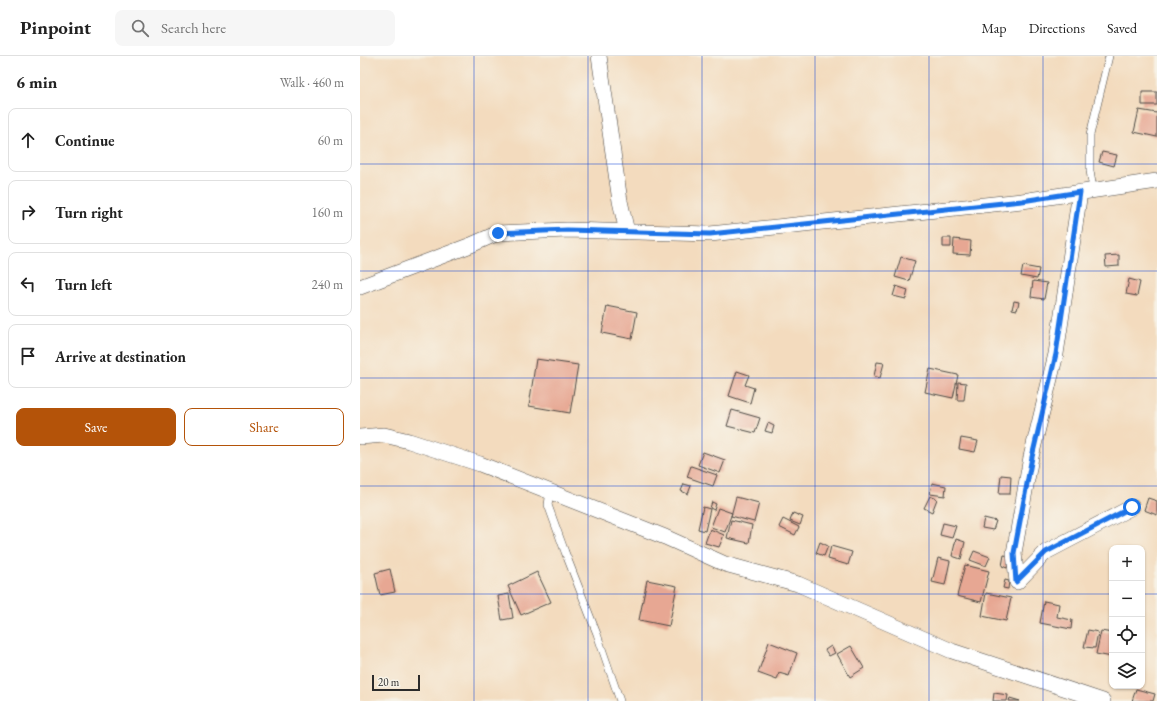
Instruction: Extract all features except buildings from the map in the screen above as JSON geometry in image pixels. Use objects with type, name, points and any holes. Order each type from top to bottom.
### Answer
[{"type":"street","points":[[599,56],[620,201],[627,232]]},
{"type":"street","points":[[360,287],[471,245],[498,233],[567,230],[710,234],[1022,201],[1157,181]]},
{"type":"street","points":[[1087,191],[1056,354],[1032,457],[1014,553],[1016,582],[1046,552],[1132,507]]},
{"type":"street","points":[[360,437],[384,435],[409,440],[480,464],[665,537],[725,564],[798,584],[952,651],[1103,701]]},
{"type":"lane","points":[[1087,191],[1090,171],[1090,135],[1109,56]]},
{"type":"lane","points":[[550,491],[548,505],[597,634],[620,701]]},
{"type":"route","points":[[498,233],[567,230],[710,234],[1022,201],[1080,192],[1056,354],[1032,457],[1014,553],[1016,582],[1046,552],[1132,507]]}]
